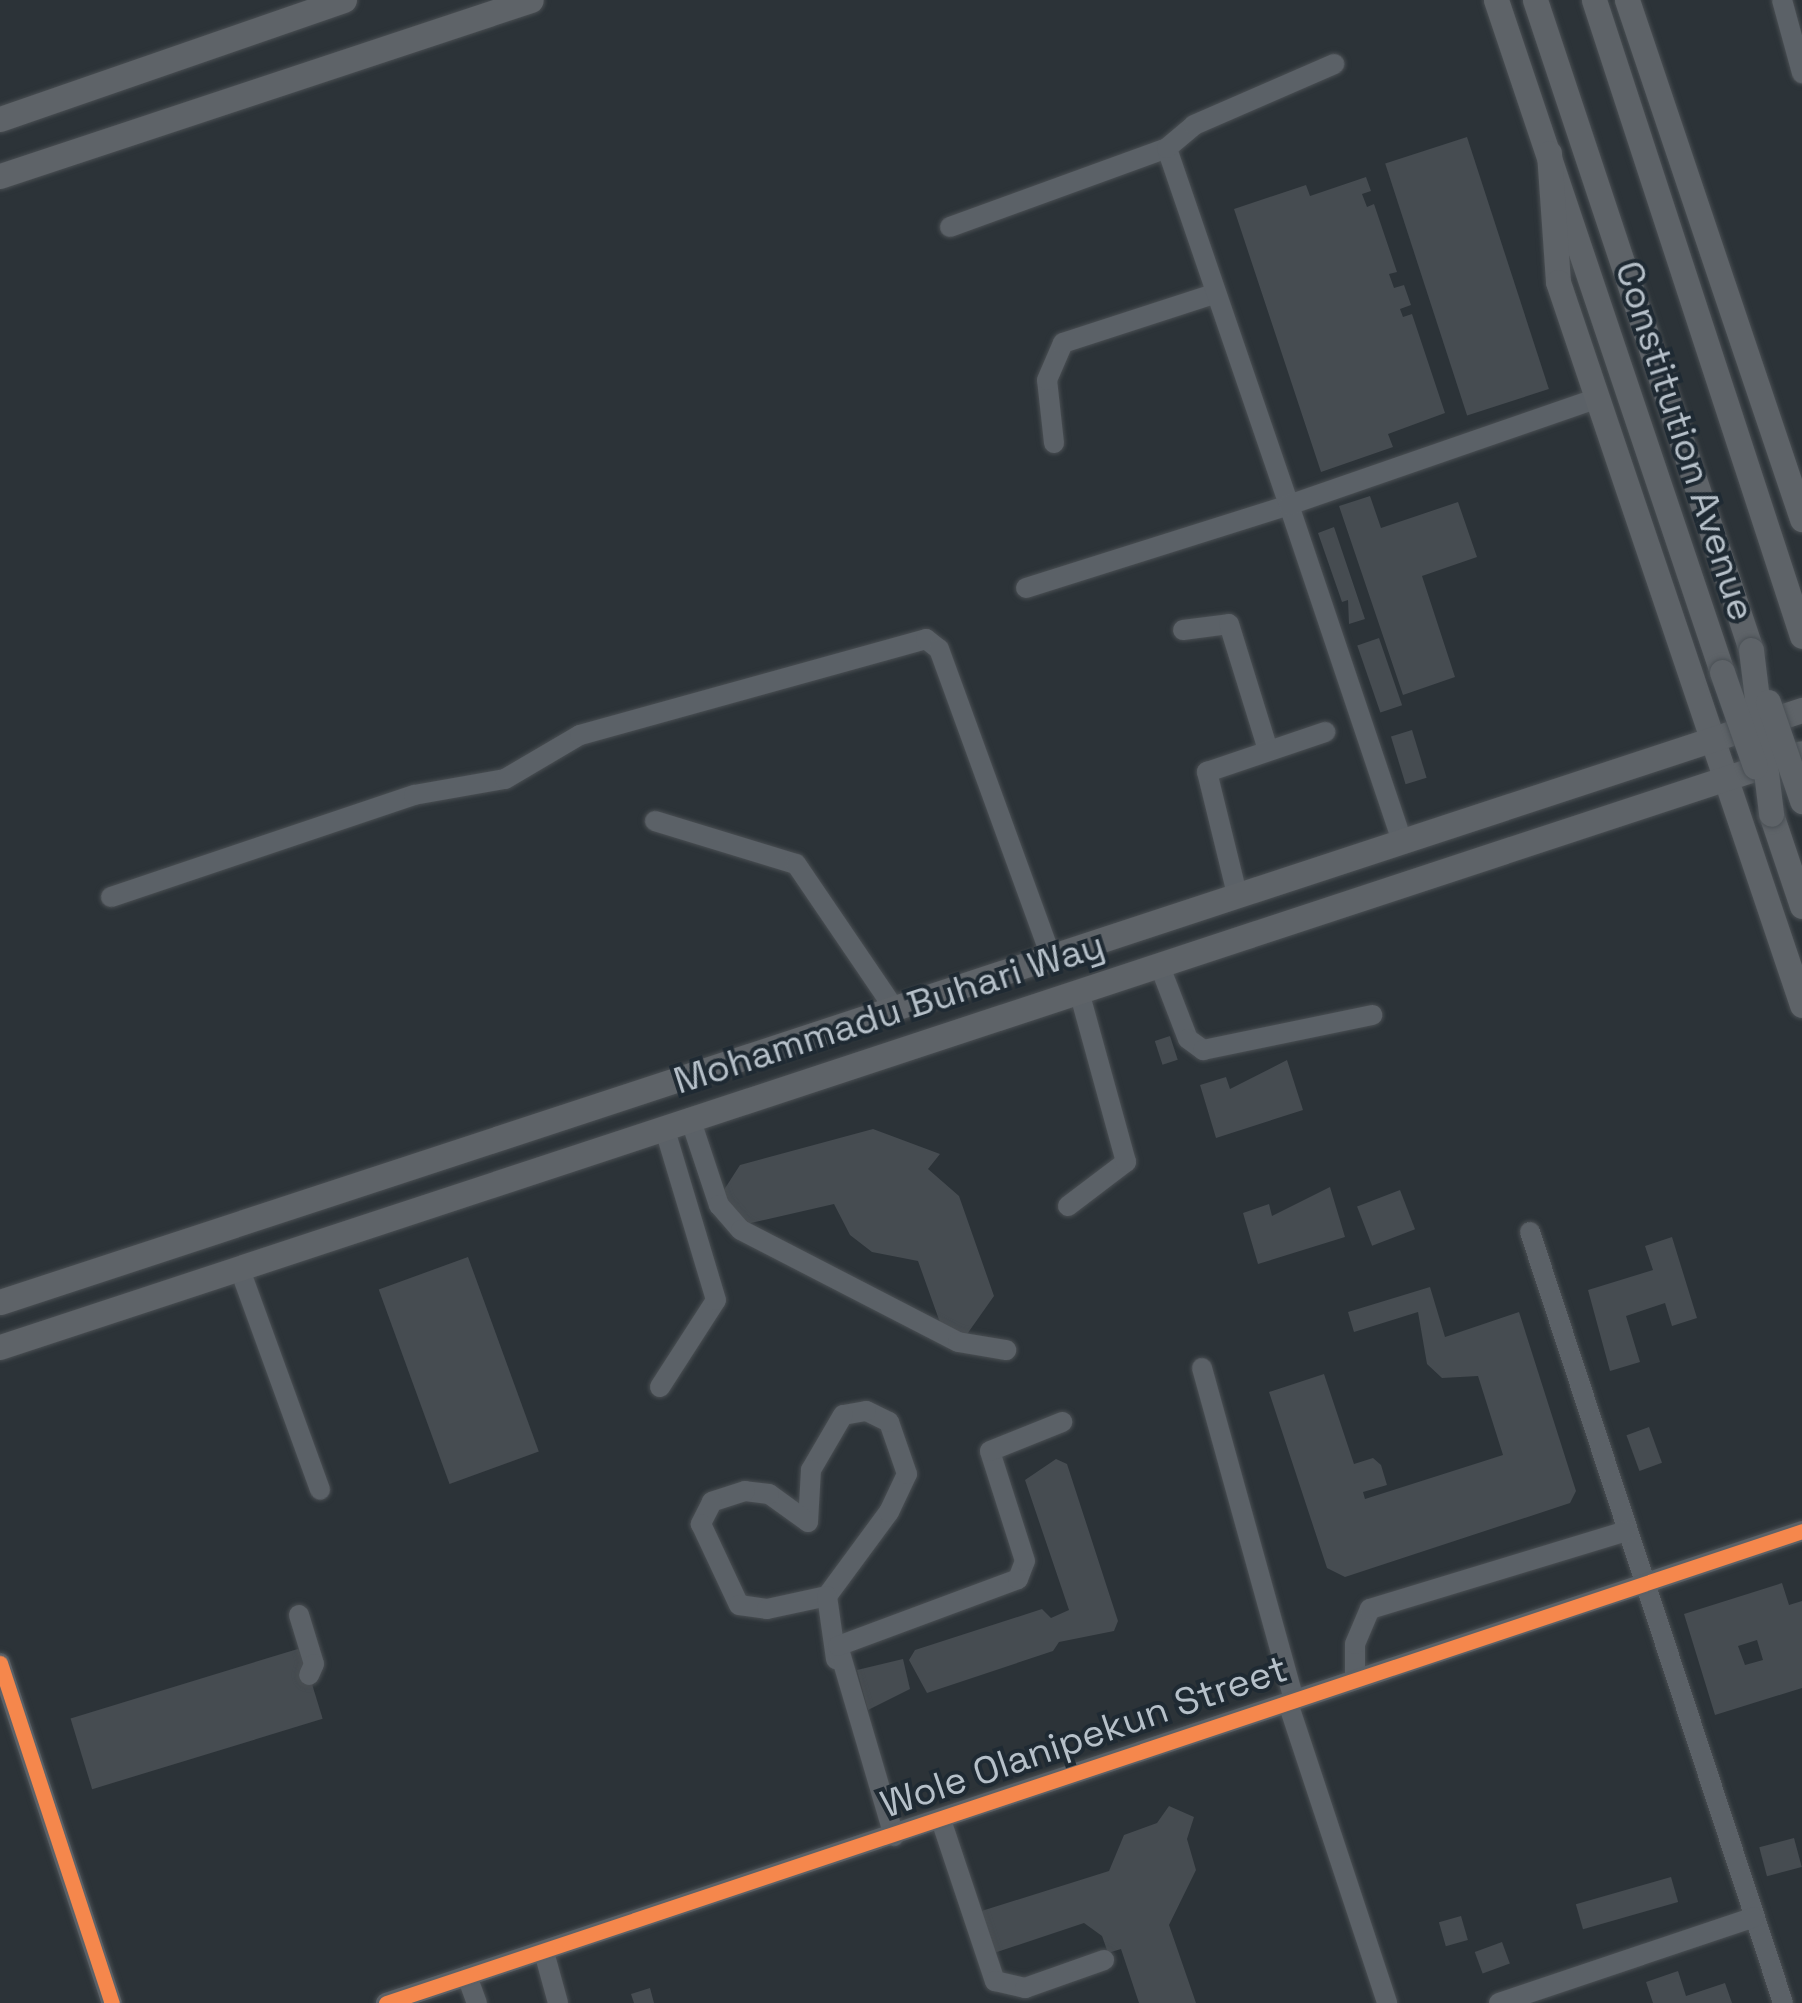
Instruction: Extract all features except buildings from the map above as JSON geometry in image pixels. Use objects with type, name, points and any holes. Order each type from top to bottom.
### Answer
[{"type":"main road","points":[[0,120],[306,6],[344,0]]},
{"type":"main road","points":[[0,176],[532,0]]},
{"type":"main road","name":"Constitution Avenue","points":[[1496,0],[1802,906]]},
{"type":"main road","name":"Constitution Avenue","points":[[1535,0],[1802,801]]},
{"type":"main road","name":"Constitution Avenue","points":[[1594,0],[1802,636]]},
{"type":"main road","points":[[1627,0],[1802,519]]},
{"type":"main road","points":[[1548,152],[1558,282],[1716,739],[1802,1005]]},
{"type":"main road","points":[[1751,650],[1771,814]]},
{"type":"main road","name":"Mohammadu Buhari Way","points":[[0,1302],[892,1005],[1802,710]]},
{"type":"main road","name":"Mohammadu Buhari Way","points":[[0,1347],[1802,752]]},
{"type":"main road","points":[[1019,965],[1030,1007]]},
{"type":"main road","points":[[270,1210],[282,1252]]},
{"type":"street","points":[[1782,0],[1796,34],[1802,73]]},
{"type":"street","points":[[950,227],[1167,148],[1194,126],[1334,64]]},
{"type":"street","points":[[1167,148],[1402,841]]},
{"type":"street","points":[[1054,442],[1047,380],[1062,343],[1214,294]]},
{"type":"street","points":[[1026,588],[1289,505],[1598,398]]},
{"type":"street","points":[[1183,630],[1229,624],[1268,750]]},
{"type":"street","points":[[111,897],[414,795],[505,779],[580,735],[926,639],[940,649],[1051,956]]},
{"type":"street","points":[[1237,894],[1207,772],[1325,732]]},
{"type":"street","points":[[655,820],[796,864],[892,1005]]},
{"type":"street","points":[[1159,964],[1188,1039],[1202,1050],[1372,1015]]},
{"type":"street","points":[[1068,1206],[1126,1162],[1079,991]]},
{"type":"street","points":[[690,1118],[719,1205],[741,1230],[958,1342],[1006,1350]]},
{"type":"street","points":[[660,1387],[716,1300],[664,1127]]},
{"type":"street","points":[[1530,1232],[1783,2003]]},
{"type":"street","points":[[239,1266],[320,1490]]},
{"type":"street","points":[[1202,1368],[1291,1702],[1387,2003]]},
{"type":"street","points":[[827,1596],[767,1609],[739,1605],[701,1524],[712,1502],[745,1491],[769,1494],[808,1522],[811,1470],[843,1415],[866,1411],[889,1422],[908,1474],[827,1596],[836,1659],[894,1836]]},
{"type":"street","points":[[836,1659],[844,1639],[1018,1580],[1025,1561],[990,1451],[1062,1422]]},
{"type":"street","points":[[1355,1680],[1355,1644],[1370,1609],[1626,1531]]},
{"type":"street","name":"Wole Olanipekun Street","points":[[386,2003],[1802,1531]]},
{"type":"street","points":[[299,1615],[314,1664],[310,1675]]},
{"type":"street","points":[[0,1663],[9,1721],[112,2003]]},
{"type":"street","points":[[941,1820],[995,1982],[1024,1988],[1104,1960]]},
{"type":"street","points":[[1499,2003],[1754,1916]]},
{"type":"street","points":[[544,1952],[558,2003]]},
{"type":"street","points":[[466,1976],[477,2003]]},
{"type":"cycle path","points":[[386,2003],[1802,1531]]},
{"type":"cycle path","points":[[0,1663],[112,2003]]}]
